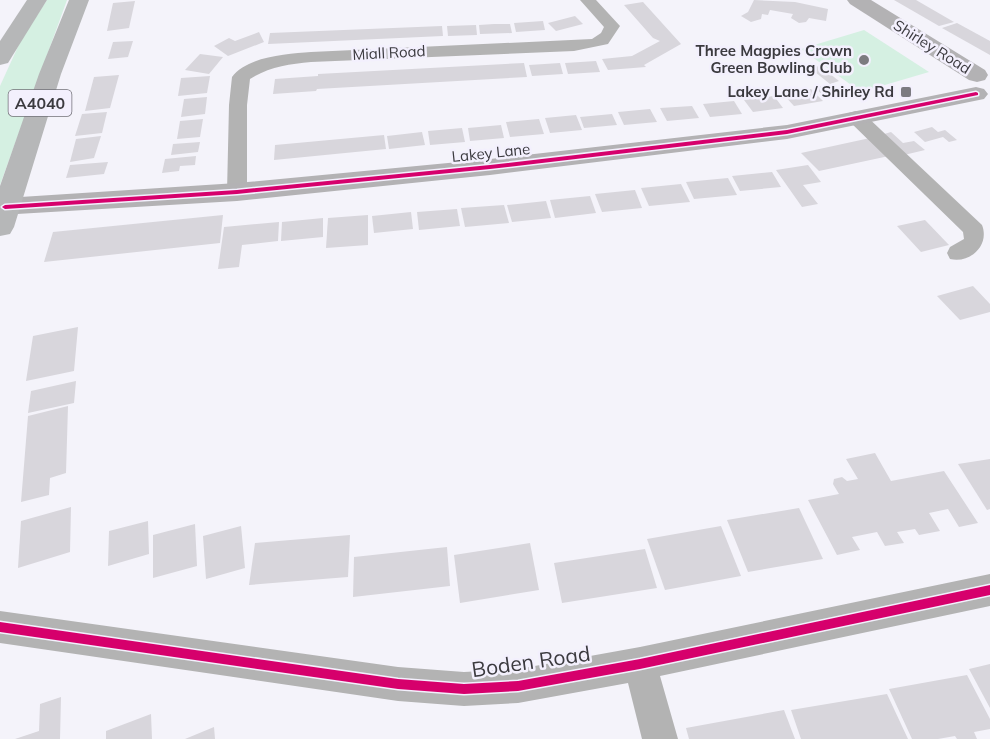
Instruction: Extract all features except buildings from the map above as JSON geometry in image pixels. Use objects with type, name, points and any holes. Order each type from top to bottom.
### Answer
[{"type":"main road","points":[[0,58],[37,0]]},
{"type":"main road","name":"A4040","points":[[2,214],[50,74],[79,0]]},
{"type":"street","name":"Miall Road","points":[[237,192],[238,105],[241,77],[255,66],[275,60],[311,57],[574,46],[601,42],[610,34],[612,26],[588,0]]},
{"type":"street","name":"Shirley Road","points":[[857,0],[983,86]]},
{"type":"street","name":"Lakey Lane","points":[[2,214],[490,167],[787,132],[983,86]]},
{"type":"street","points":[[856,117],[974,230],[975,242],[958,253]]},
{"type":"street","name":"Boden Road","points":[[0,627],[398,684],[464,689],[518,686],[640,664],[990,590]]},
{"type":"street","points":[[640,664],[660,739]]},
{"type":"green space","points":[[47,0],[67,0],[0,185],[0,86],[21,40]]},
{"type":"green space","name":"Three Magpies Crown Green Bowling Club","points":[[864,30],[929,72],[861,92],[801,49]]},
{"type":"cycle path","points":[[5,207],[237,192],[490,167],[787,132],[976,94]]},
{"type":"cycle path","points":[[0,627],[398,684],[464,689],[518,686],[640,664],[990,590]]},
{"type":"place","name":"Three Magpies Crown Green Bowling Club","points":[[864,60]]},
{"type":"place","name":"Lakey Lane / Shirley Rd","points":[[906,92]]}]
